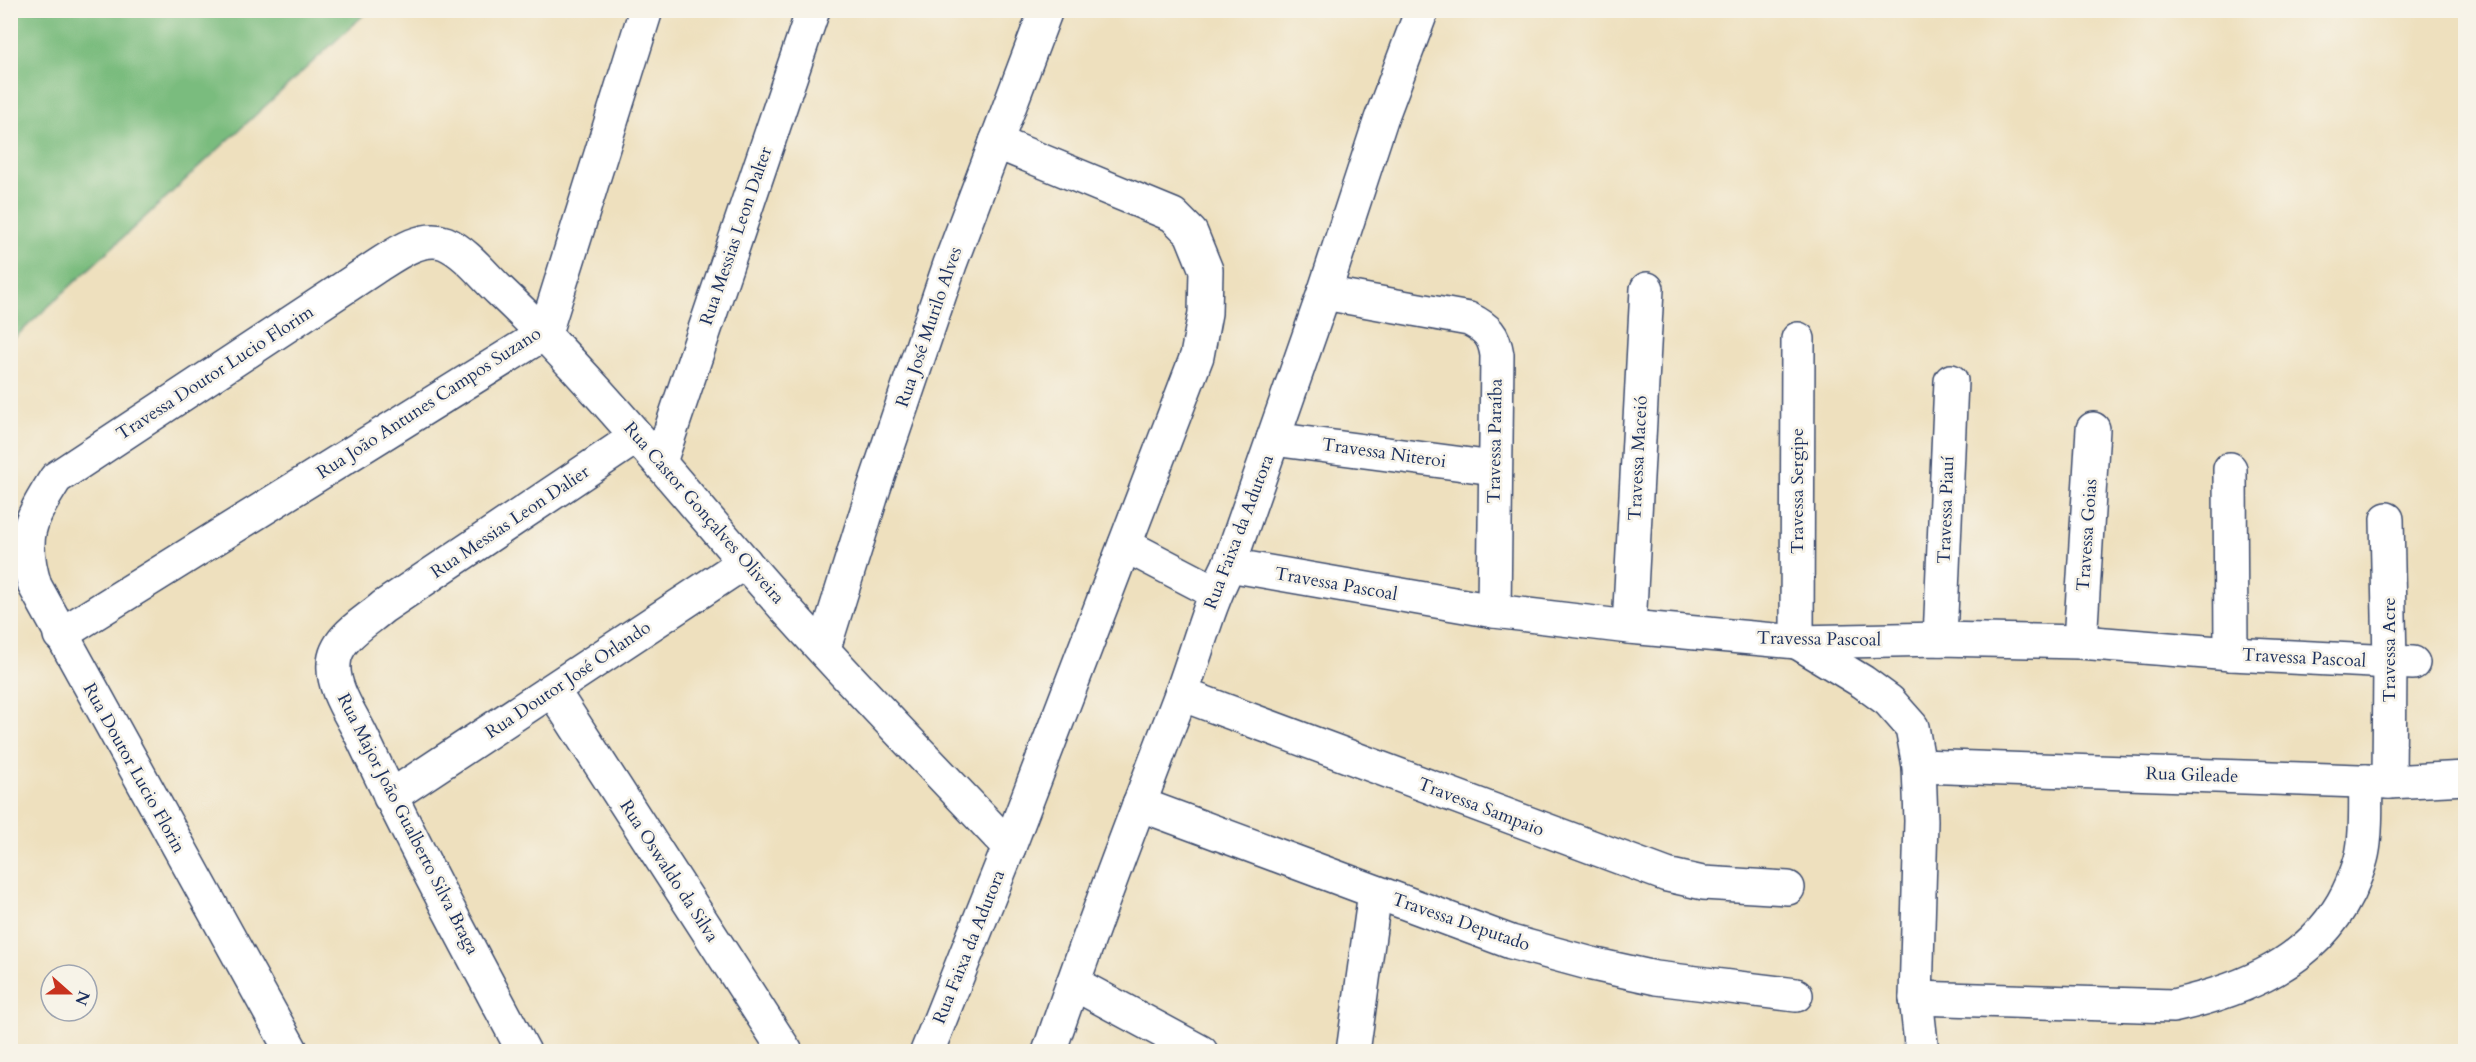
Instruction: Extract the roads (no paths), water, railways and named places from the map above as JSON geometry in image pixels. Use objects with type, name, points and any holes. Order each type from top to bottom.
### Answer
[{"type":"street","name":"Rua João Antunes Campos Suzano","points":[[60,635],[545,333],[646,10]]},
{"type":"street","name":"Rua Messias Leon Dalter","points":[[660,462],[813,10]]},
{"type":"street","name":"Rua José Murilo Alves","points":[[824,648],[874,488],[939,298],[1046,10]]},
{"type":"street","name":"Rua Faixa da Adutora","points":[[1049,1052],[1273,439],[1381,119],[1422,10]]},
{"type":"street","name":"Rua Faixa da Adutora","points":[[927,1052],[1009,847],[1197,356],[1205,313],[1206,270],[1191,233],[1173,215],[996,142]]},
{"type":"street","name":"Rua Castor Gonçalves Oliveira","points":[[374,268],[405,249],[424,242],[444,243],[462,255],[545,333],[745,562],[1009,847]]},
{"type":"street","name":"Travessa Doutor Lucio Florim","points":[[56,478],[374,268]]},
{"type":"street","name":"Travessa Maceió","points":[[1629,627],[1647,289]]},
{"type":"street","name":"Travessa Paraíba","points":[[1324,293],[1435,311],[1469,319],[1486,327],[1495,340],[1497,355],[1494,611]]},
{"type":"street","name":"Travessa Sergipe","points":[[1797,642],[1798,339]]},
{"type":"street","name":"Travessa Piauí","points":[[1940,639],[1952,381]]},
{"type":"street","name":"Travessa Goias","points":[[2080,642],[2093,429]]},
{"type":"street","name":"Rua Messias Leon Dalier","points":[[383,607],[636,437]]},
{"type":"street","name":"Travessa Niteroi","points":[[1273,439],[1494,468]]},
{"type":"street","points":[[2230,469],[2231,654]]},
{"type":"street","name":"Rua Doutor Lucio Florin","points":[[56,478],[36,510],[27,534],[29,566],[35,586],[292,1052]]},
{"type":"street","name":"Travessa Acre","points":[[1916,998],[2173,1006],[2204,999],[2254,980],[2285,964],[2318,939],[2338,913],[2354,882],[2363,851],[2402,663],[2387,519]]},
{"type":"street","name":"Travessa Pascoal","points":[[1125,545],[1222,579],[1629,627],[1797,642],[1940,639],[2080,642],[2231,654],[2402,663]]},
{"type":"street","name":"Rua Doutor José Orlando","points":[[390,797],[745,562]]},
{"type":"street","name":"Rua Major João Gualberto Silva Braga","points":[[383,607],[344,639],[334,661],[334,675],[390,797],[524,1052]]},
{"type":"street","points":[[1797,642],[1863,682],[1889,701],[1912,727],[1919,766],[1921,821],[1916,998],[1922,1052]]},
{"type":"street","name":"Rua Oswaldo da Silva","points":[[553,691],[786,1052]]},
{"type":"street","name":"Travessa Sampaio","points":[[1181,694],[1667,874],[1703,883],[1788,888]]},
{"type":"street","name":"Rua Gileade","points":[[1919,766],[2377,781],[2466,778]]},
{"type":"street","name":"Travessa Deputado","points":[[1138,804],[1511,942],[1592,964],[1656,978],[1796,995]]},
{"type":"street","points":[[1353,1052],[1374,892]]},
{"type":"street","points":[[1073,983],[1193,1050]]}]
